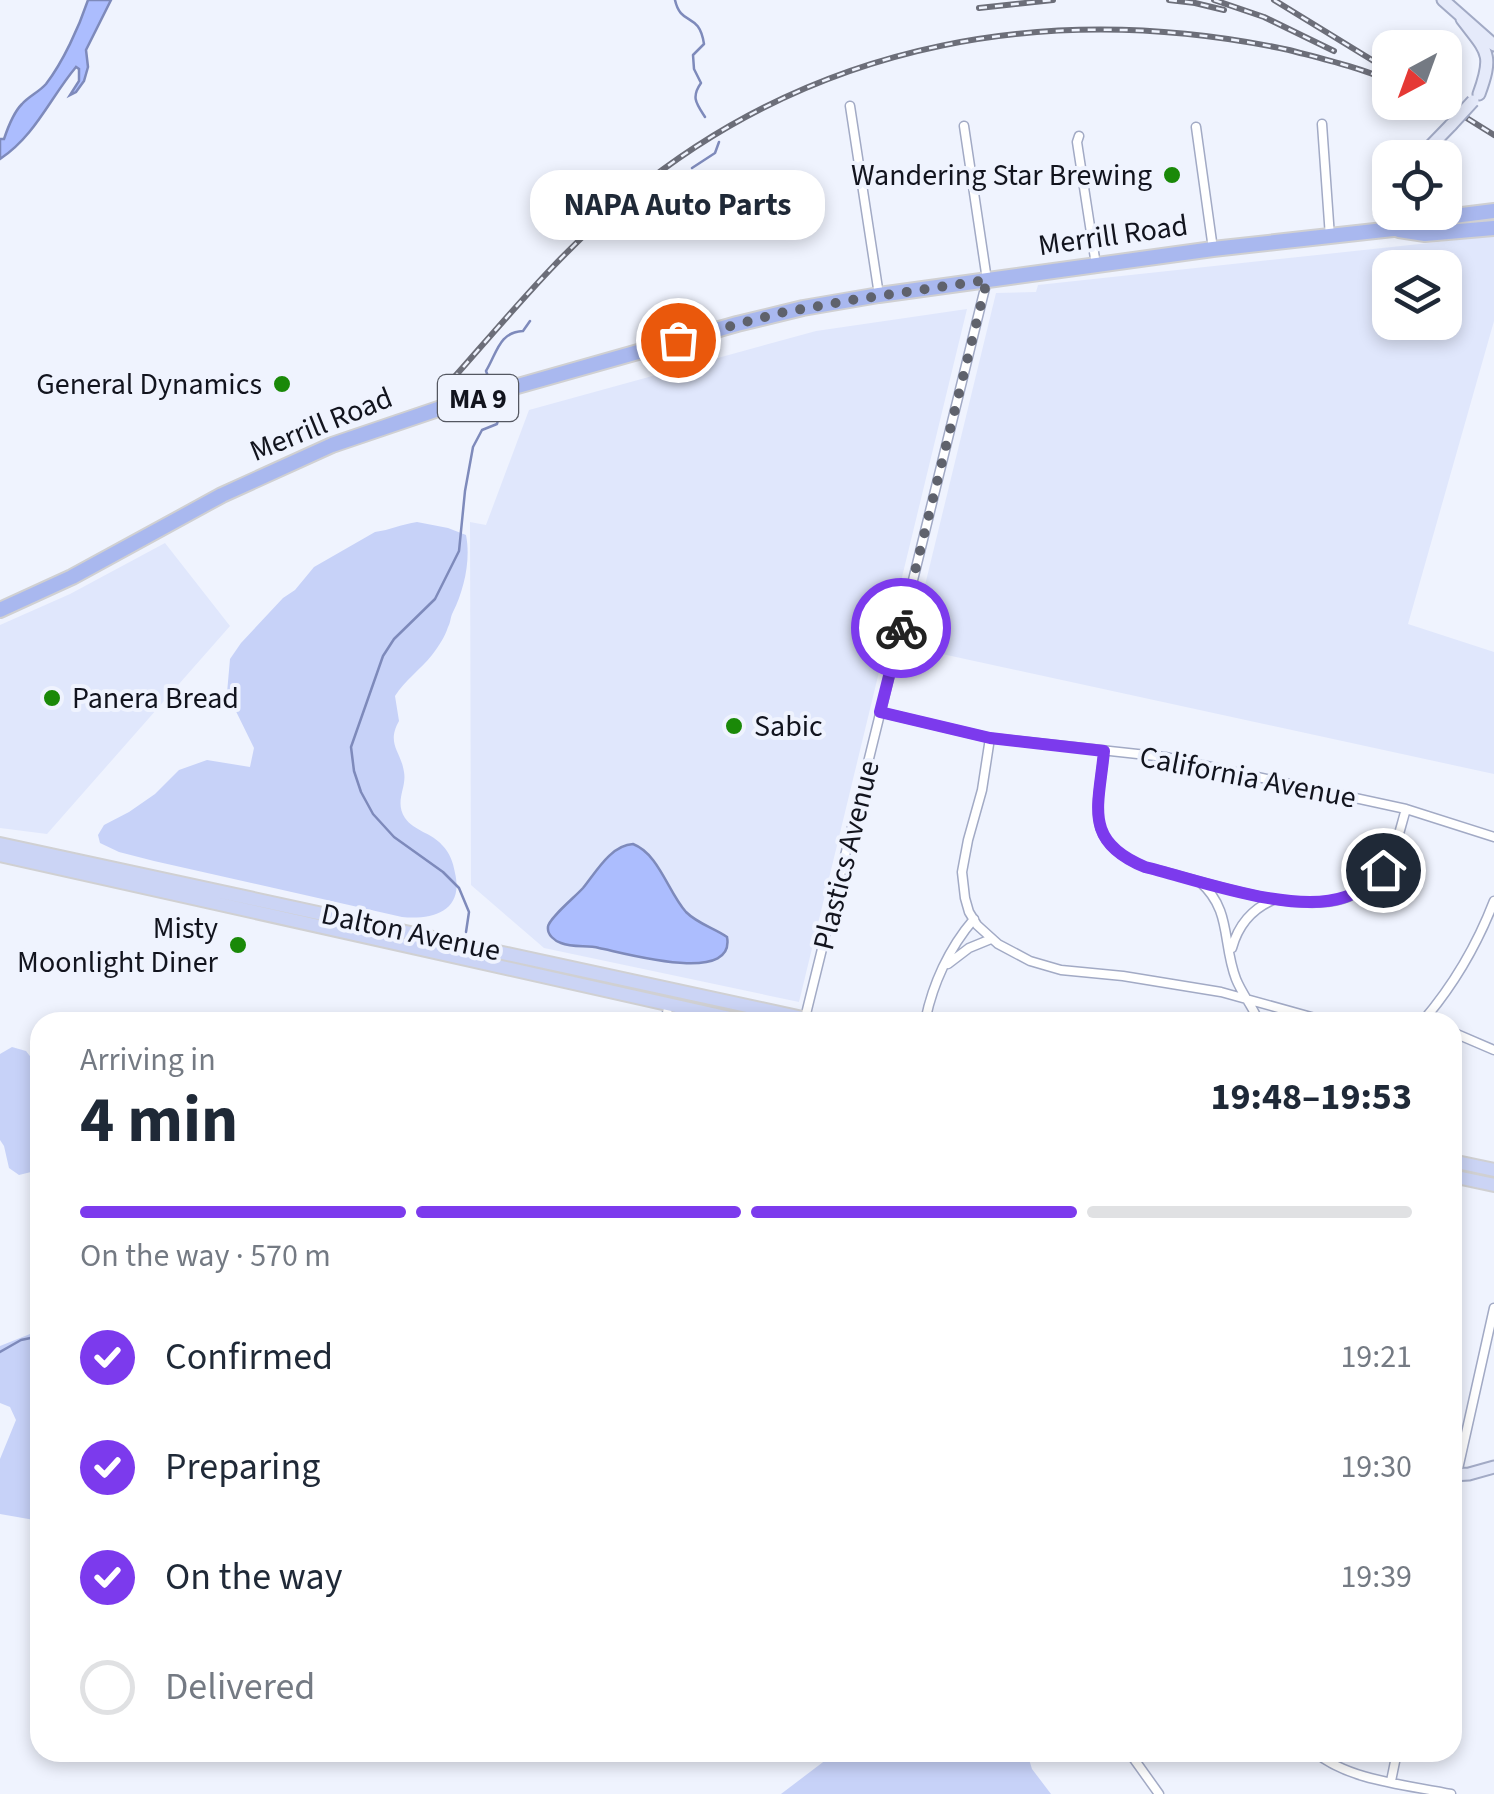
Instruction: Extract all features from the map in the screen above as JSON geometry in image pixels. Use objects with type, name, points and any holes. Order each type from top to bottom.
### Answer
[{"type":"highway","name":"Merrill Road","points":[[1462,215],[1494,211]]},
{"type":"highway","name":"Merrill Road","points":[[1399,230],[1425,234],[1494,228]]},
{"type":"highway","name":"Merrill Road","points":[[0,610],[72,577],[245,484],[355,436],[758,318],[880,295],[1385,230]]},
{"type":"main road","name":"Dalton Avenue","points":[[0,844],[19,853],[767,1012]]},
{"type":"main road","name":"Dalton Avenue","points":[[0,855],[19,853]]},
{"type":"main road","name":"Dalton Avenue","points":[[42,858],[701,1012]]},
{"type":"main road","points":[[1462,1163],[1494,1170]]},
{"type":"main road","points":[[1462,1178],[1494,1186]]},
{"type":"street","points":[[1443,0],[1494,46]]},
{"type":"street","points":[[1462,18],[1490,61],[1488,75],[1476,98]]},
{"type":"street","points":[[1436,140],[1494,79]]},
{"type":"street","points":[[850,106],[880,295]]},
{"type":"street","points":[[1322,124],[1330,237]]},
{"type":"street","points":[[964,126],[987,280]]},
{"type":"street","points":[[1196,128],[1213,250]]},
{"type":"street","points":[[1079,136],[1096,265]]},
{"type":"street","name":"Plastics Avenue","points":[[807,1012],[987,280]]},
{"type":"street","name":"California Avenue","points":[[880,712],[990,738],[1165,757],[1406,809],[1494,837]]},
{"type":"street","points":[[990,738],[962,872],[965,898],[974,919],[992,939],[1014,954],[1062,970],[1170,984],[1293,1012]]},
{"type":"street","points":[[1104,751],[1096,806],[1100,827],[1106,840],[1127,859],[1145,867],[1283,899],[1341,899],[1370,883],[1389,859],[1406,809]]},
{"type":"street","points":[[1197,880],[1214,896],[1222,911],[1236,980],[1254,1012]]},
{"type":"street","points":[[1231,956],[1234,940],[1247,919],[1267,902],[1283,899]]},
{"type":"street","points":[[1429,1012],[1469,956],[1494,900]]},
{"type":"street","points":[[927,1012],[941,971],[974,919]]},
{"type":"street","points":[[941,971],[956,956],[992,939]]},
{"type":"street","points":[[667,1012],[671,989]]},
{"type":"street","points":[[1462,1036],[1494,1050]]},
{"type":"street","points":[[1462,1445],[1494,1308]]},
{"type":"street","points":[[1462,1474],[1494,1466]]},
{"type":"street","points":[[1135,1762],[1158,1794]]},
{"type":"street","points":[[1329,1762],[1336,1767],[1451,1794]]},
{"type":"street","points":[[1391,1781],[1395,1762]]},
{"type":"shaded area","points":[[1494,236],[1494,321],[1408,624],[1494,652],[1494,774],[910,647],[996,293],[1036,292],[1038,285]]},
{"type":"shaded area","points":[[967,309],[799,1002],[544,948],[471,885],[470,522],[486,525],[529,410],[816,331]]},
{"type":"shaded area","points":[[417,522],[466,535],[467,545],[463,585],[445,634],[432,655],[395,696],[399,721],[394,742],[404,778],[402,812],[449,854],[457,886],[450,904],[425,917],[402,917],[154,861],[100,843],[98,835],[104,825],[155,794],[179,770],[207,760],[250,767],[254,748],[227,693],[230,659],[314,567],[375,532]]},
{"type":"shaded area","points":[[165,543],[230,626],[47,834],[0,828],[0,625],[70,594]]},
{"type":"shaded area","points":[[12,1047],[30,1056],[30,1172],[19,1175],[9,1168],[0,1140],[0,1054]]},
{"type":"shaded area","points":[[30,1334],[30,1519],[0,1514],[0,1459],[16,1420],[10,1407],[0,1403],[0,1346]]},
{"type":"shaded area","points":[[823,1762],[1030,1762],[1051,1794],[781,1794]]},
{"type":"water","points":[[88,0],[111,0],[86,50],[88,67],[84,81],[70,95],[79,81],[76,67],[33,128],[0,159],[0,139],[4,139],[19,108],[52,75]]},
{"type":"water","points":[[633,844],[650,856],[686,912],[727,937],[725,952],[714,960],[675,962],[566,945],[552,937],[548,927],[552,919],[611,854]]},
{"type":"waterway","points":[[675,0],[681,14],[702,34],[704,44],[693,55],[701,83],[696,100],[705,117]]},
{"type":"waterway","points":[[692,168],[715,153],[719,142]]},
{"type":"waterway","points":[[489,379],[486,371],[500,345],[509,335],[523,331],[530,321]]},
{"type":"waterway","points":[[466,932],[469,912],[459,888],[394,837],[373,814],[354,771],[351,747],[383,656],[394,639],[435,599],[459,551],[473,447],[482,430],[498,420]]},
{"type":"waterway","points":[[0,1352],[30,1338]]},
{"type":"railway","points":[[979,8],[1053,0]]},
{"type":"railway","points":[[1169,0],[1224,10]]},
{"type":"railway","points":[[1214,0],[1264,17],[1334,51]]},
{"type":"railway","points":[[1274,0],[1372,60]]},
{"type":"railway","points":[[442,391],[555,264],[630,195],[703,142],[780,100],[859,68],[942,46],[1027,33],[1113,30],[1201,36],[1289,50],[1372,74]]},
{"type":"railway","points":[[1462,115],[1494,135]]},
{"type":"way so far","points":[[678,340],[780,313],[987,280],[901,628]]},
{"type":"place","name":"Wandering Star Brewing","points":[[1172,175]]},
{"type":"place","name":"NAPA Auto Parts","points":[[678,340]]},
{"type":"place","name":"General Dynamics","points":[[282,384]]},
{"type":"place","name":"Panera Bread","points":[[52,698]]},
{"type":"place","name":"Sabic","points":[[734,726]]},
{"type":"place","name":"Misty Moonlight Diner","points":[[238,945]]},
{"type":"route","points":[[901,628],[880,712],[990,738],[1104,751],[1096,806],[1100,827],[1106,840],[1127,859],[1145,867],[1294,901],[1341,899],[1356,893],[1383,870]]}]
